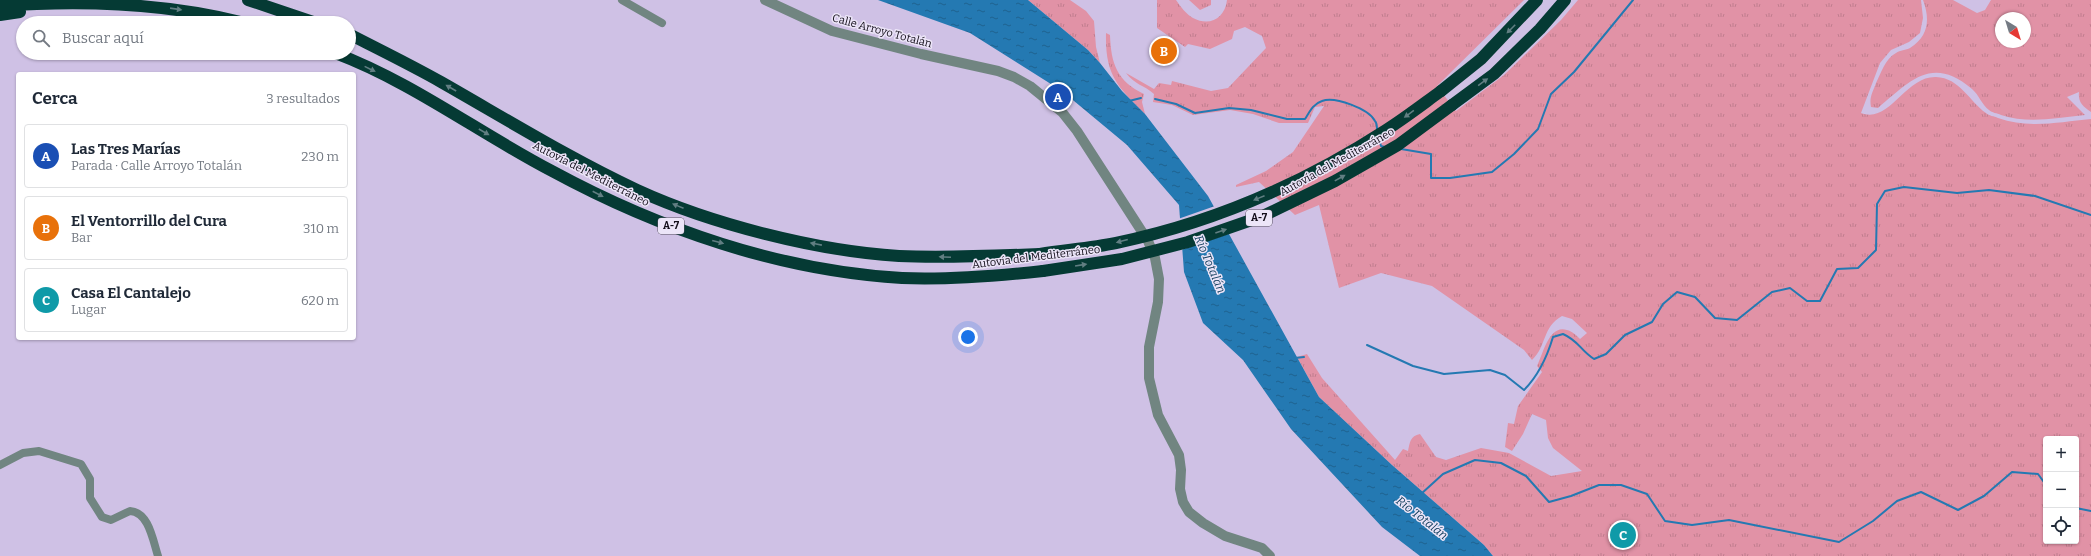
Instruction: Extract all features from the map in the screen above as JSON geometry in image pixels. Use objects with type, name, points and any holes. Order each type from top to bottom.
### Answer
[{"type":"highway","points":[[248,0],[295,16]]},
{"type":"highway","name":"Autovía del Mediterráneo","points":[[356,38],[441,82],[563,153],[638,190],[704,216],[789,239],[839,249],[897,256],[969,258],[1040,254],[1115,243],[1182,225],[1260,198],[1330,164],[1387,130],[1441,91],[1481,59],[1538,0]]},
{"type":"highway","name":"Autovía del Mediterráneo","points":[[350,60],[397,82],[551,171],[628,210],[706,239],[780,259],[842,271],[902,278],[974,278],[1043,271],[1122,259],[1188,242],[1263,216],[1335,181],[1398,145],[1494,74],[1540,29],[1566,0]]},
{"type":"highway","points":[[0,6],[43,2],[123,3],[196,11],[216,16]]},
{"type":"highway","points":[[0,15],[38,10],[94,8],[123,3]]},
{"type":"street","points":[[622,0],[662,23]]},
{"type":"street","name":"Calle Arroyo Totalán","points":[[765,0],[832,31],[921,54],[998,71],[1014,77],[1030,86],[1062,112],[1077,131],[1148,241],[1155,258],[1159,279],[1158,302],[1149,347],[1149,378],[1158,415],[1179,455],[1182,470],[1180,489],[1186,507],[1189,512],[1225,536],[1262,548],[1270,556]]},
{"type":"street","points":[[0,465],[23,453],[39,451],[81,464],[90,480],[90,498],[102,517],[111,520],[130,511],[139,514],[148,525],[158,556]]},
{"type":"green space","points":[[1028,0],[1070,0],[1086,11],[1094,21],[1096,47],[1100,63],[1088,50]]},
{"type":"green space","points":[[1157,0],[1176,0],[1191,17],[1205,22],[1216,19],[1220,16],[1226,6],[1227,0],[1524,0],[1437,86],[1456,111],[1504,75],[1561,20],[1578,0],[1921,0],[1923,18],[1920,33],[1909,42],[1891,50],[1880,63],[1861,113],[1871,115],[1881,112],[1915,84],[1925,79],[1936,77],[1952,81],[1987,114],[1998,118],[2033,124],[2091,119],[2091,556],[1493,556],[1484,545],[1392,465],[1319,397],[1297,357],[1307,354],[1322,378],[1395,460],[1403,449],[1408,451],[1412,438],[1420,434],[1436,457],[1446,460],[1481,448],[1509,453],[1551,476],[1582,471],[1553,448],[1548,438],[1546,420],[1532,414],[1523,434],[1512,451],[1505,447],[1508,423],[1514,424],[1518,406],[1542,372],[1537,366],[1544,348],[1551,336],[1556,331],[1561,329],[1571,331],[1580,339],[1587,333],[1572,319],[1562,316],[1551,326],[1537,355],[1532,360],[1524,350],[1432,286],[1381,273],[1339,288],[1319,205],[1295,215],[1259,182],[1236,187],[1236,185],[1266,171],[1293,152],[1324,106],[1315,107],[1308,123],[1279,123],[1253,114],[1230,110],[1193,115],[1172,105],[1153,102],[1154,94],[1136,83],[1126,73],[1154,89],[1159,83],[1171,85],[1172,81],[1211,91],[1228,88],[1266,48],[1262,36],[1245,27],[1234,31],[1232,39],[1210,49],[1188,44],[1185,47],[1157,28]]},
{"type":"green space","points":[[1189,0],[1211,0],[1211,5],[1200,10]]},
{"type":"green space","points":[[1923,0],[1953,0],[1977,13],[1985,10],[1991,0],[2091,0],[2091,112],[2081,104],[2079,92],[2067,97],[2085,115],[2042,120],[2011,118],[1990,111],[1972,89],[1958,79],[1945,74],[1933,73],[1911,81],[1878,108],[1871,107],[1872,95],[1876,83],[1886,62],[1899,51],[1910,48],[1921,38],[1926,27],[1927,14]]},
{"type":"green space","points":[[1106,33],[1110,35],[1112,55],[1117,70],[1127,83],[1144,94],[1142,102],[1145,114],[1120,87],[1115,79],[1108,59]]},
{"type":"water","name":"Río Totalán","points":[[878,0],[1028,0],[1088,50],[1122,91],[1145,114],[1208,196],[1319,397],[1392,465],[1484,545],[1493,556],[1420,556],[1382,527],[1291,429],[1243,360],[1203,323],[1184,272],[1179,205],[1127,145],[1062,91],[970,33]]},
{"type":"pier","points":[[1215,206],[1231,233],[1181,250],[1178,219]]},
{"type":"waterway","points":[[1401,149],[1431,154],[1431,178],[1450,178],[1492,172],[1514,154],[1538,129],[1551,94],[1574,72],[1633,0]]},
{"type":"waterway","points":[[1129,101],[1141,98]]},
{"type":"waterway","points":[[1155,99],[1176,104],[1195,113],[1229,108],[1251,110],[1287,119],[1305,119],[1316,104],[1322,101],[1335,100],[1359,108],[1372,116],[1376,122],[1377,130]]},
{"type":"waterway","points":[[1379,139],[1381,146],[1385,147]]},
{"type":"waterway","points":[[1367,345],[1413,366],[1444,374],[1490,370],[1505,375],[1524,390],[1542,365],[1553,337],[1563,334],[1594,359],[1606,354],[1625,335],[1652,322],[1663,304],[1677,292],[1695,297],[1715,318],[1737,320],[1772,292],[1790,288],[1807,301],[1820,301],[1837,269],[1858,268],[1876,250],[1877,204],[1885,191],[1904,187],[1957,193],[1989,190],[2035,196],[2091,215]]},
{"type":"waterway","points":[[1295,358],[1304,357]]},
{"type":"waterway","points":[[1421,494],[1443,474],[1475,460],[1501,463],[1526,476],[1549,502],[1571,496],[1599,485],[1621,485],[1647,494],[1665,521],[1692,525],[1729,520],[1839,542],[1873,521],[1897,501],[1921,492],[1958,510],[1984,496],[2012,472],[2038,474],[2043,481]]},
{"type":"waterway","points":[[2079,509],[2091,511]]},
{"type":"place","name":"El Ventorrillo del Cura","points":[[1164,51]]},
{"type":"place","name":"Las Tres Marías","points":[[1058,97]]},
{"type":"place","name":"Casa El Cantalejo","points":[[1623,535]]}]
